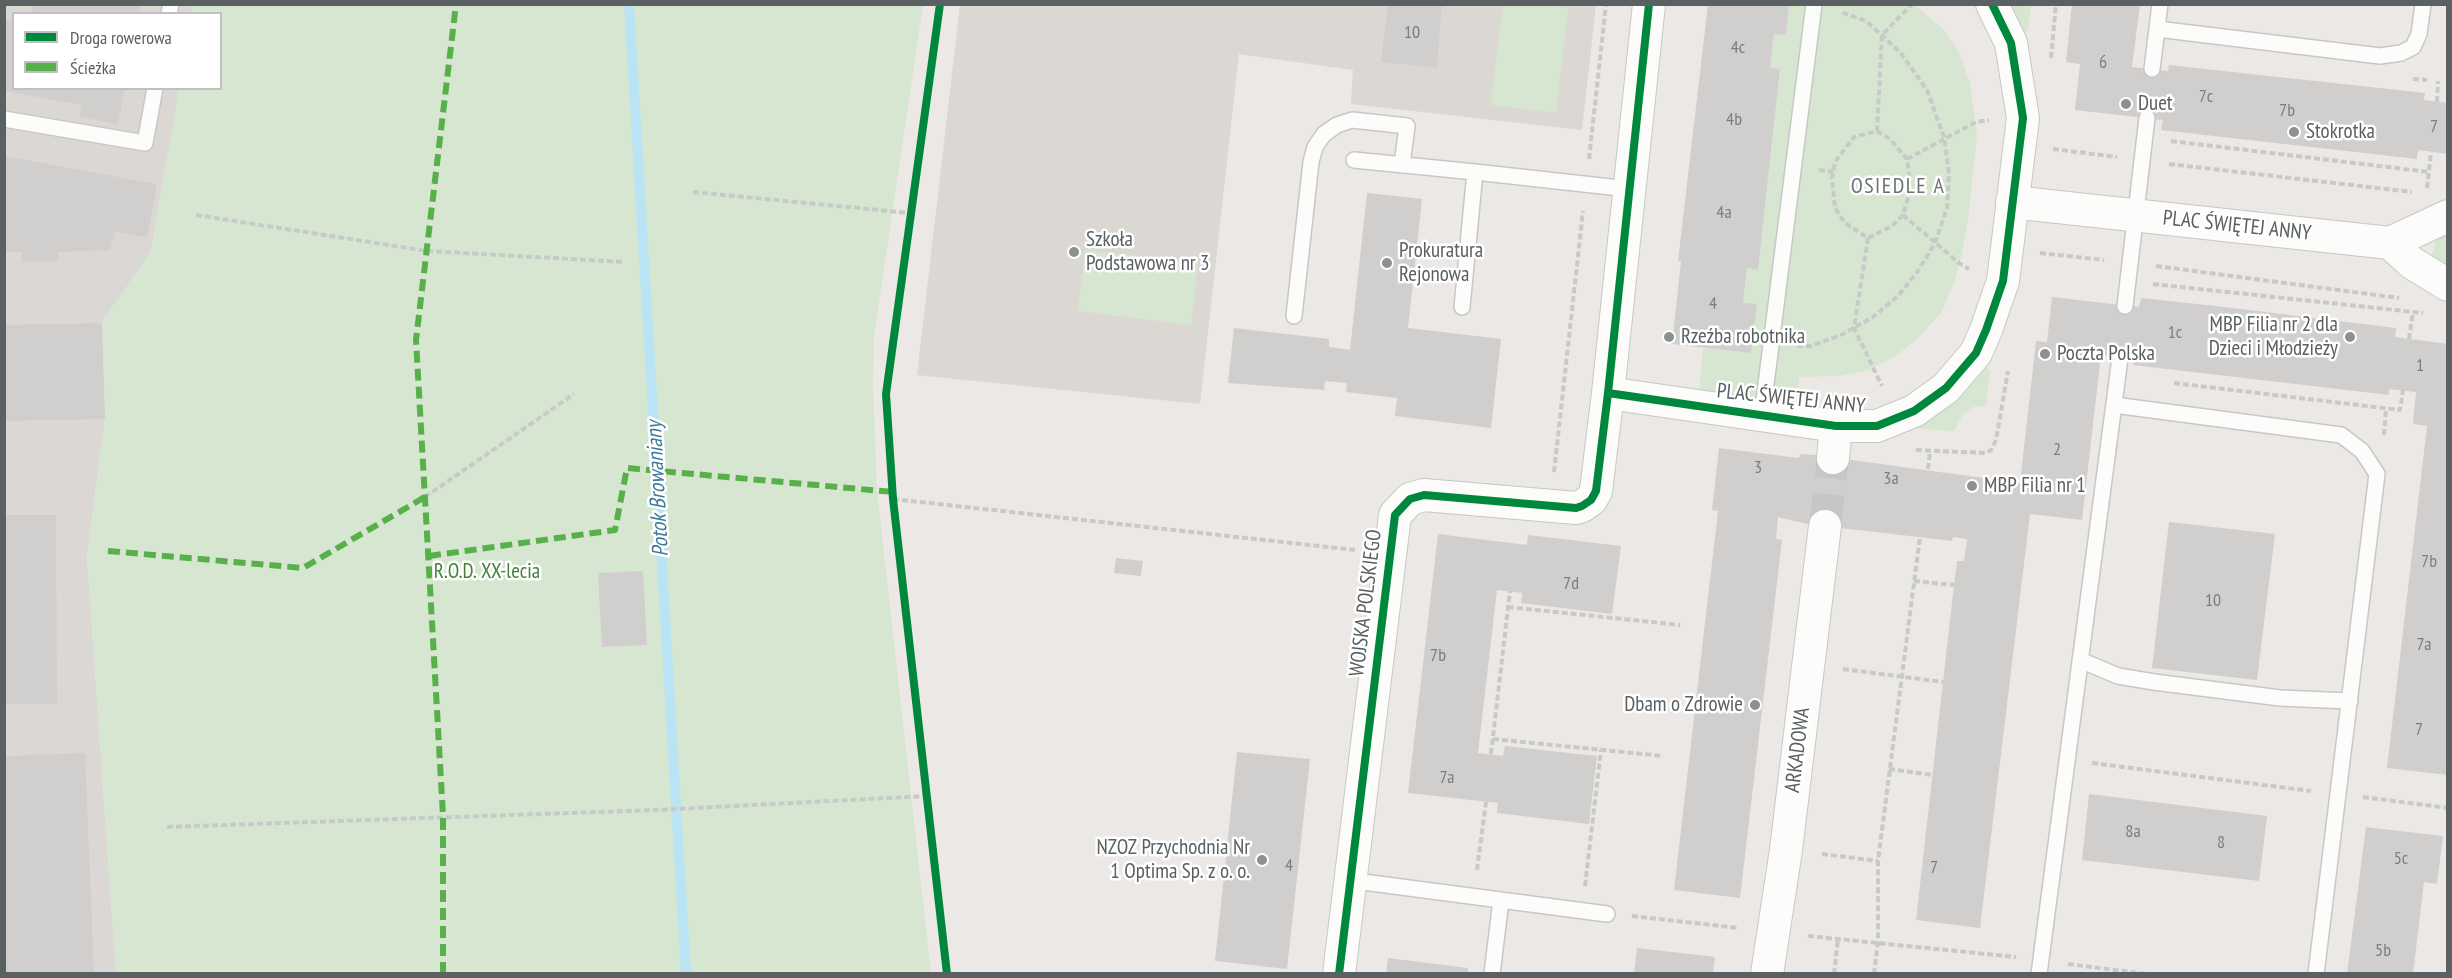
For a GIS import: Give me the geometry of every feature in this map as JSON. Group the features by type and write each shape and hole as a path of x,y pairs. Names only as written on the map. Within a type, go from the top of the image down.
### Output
{"street":[{"path":"1608,393 1649,4"},
{"name":"PLAC ŚWIĘTEJ ANNY","path":"1608,393 1836,426 1877,426 1914,411 1946,388 1976,353 2003,281 2023,118 2011,43 1992,4"},
{"name":"PLAC ŚWIĘTEJ ANNY","path":"2012,202 2390,243"},
{"path":"2442,203 2390,243 2412,262 2448,285"},
{"name":"WOJSKA POLSKIEGO","path":"1339,974 1348,880 1395,515 1410,499 1424,495 1576,508 1592,500 1596,491 1608,393"},
{"path":"1833,458 1836,426"},
{"name":"ARKADOWA","path":"1767,974 1786,850 1825,526"}],"lane":[{"path":"1762,416 1814,4"},
{"path":"2152,69 2160,4"},
{"path":"2157,29 2380,56 2401,53 2413,47 2419,34 2423,4"},
{"path":"4,119 145,143 155,90"},
{"path":"2125,306 2147,118"},
{"path":"1294,316 1311,162 1315,147 1324,134 1337,125 1352,120 1407,126 1402,165"},
{"path":"1354,160 1629,189"},
{"path":"1462,307 1475,172"},
{"path":"2039,974 2120,358"},
{"path":"2114,405 2341,435 2362,451 2377,474 2316,974"},
{"path":"2080,660 2118,676 2154,682 2280,699 2350,701"},
{"path":"1348,880 1607,914"},
{"path":"1492,974 1501,900"}],"path":[{"path":"1553,484 1606,4"},
{"path":"1877,131 1882,35 1912,4"},
{"path":"2051,60 2056,4"},
{"path":"1789,346 1811,346 1854,328 1873,317 1898,296 1918,271 1935,243 1947,208 1949,174 1944,137 1926,90 1900,52 1882,35 1866,21 1838,11"},
{"path":"2437,102 2439,81"},
{"path":"1907,159 1944,137 1976,122 2023,118"},
{"path":"1877,131 1890,138 1907,159 1911,188 1903,214 1892,226 1868,238 1850,227 1835,208 1832,178 1835,162 1843,148 1854,137 1877,131"},
{"path":"2145,138 2429,172"},
{"path":"2046,148 2406,192 2427,191 2442,203"},
{"path":"2427,191 2431,152"},
{"path":"693,192 910,213"},
{"path":"1903,214 1959,263 2003,281"},
{"path":"196,215 427,251 624,262"},
{"path":"1868,238 1854,328 1897,418"},
{"path":"2035,253 2403,298"},
{"path":"2128,281 2424,313"},
{"path":"2409,339 2414,306"},
{"path":"2118,376 2400,410 2403,390"},
{"path":"425,497 574,394"},
{"path":"2384,432 2386,409"},
{"path":"1928,469 1930,452"},
{"path":"893,499 1390,554"},
{"path":"1874,974 1878,942 1878,861 1920,537"},
{"path":"1914,581 1954,585"},
{"path":"1491,754 1510,591"},
{"path":"1508,607 1680,626"},
{"path":"1809,665 1943,682"},
{"path":"1493,739 1663,756"},
{"path":"1582,910 1601,750"},
{"path":"2067,759 2448,808"},
{"path":"1889,770 1932,775"},
{"path":"167,826 656,810 927,796"},
{"path":"1474,896 1485,802"},
{"path":"1834,974 1838,939"}],"shaded area":[{"path":"4,5 192,5 191,12 12,12 12,90 179,90 166,167 5,140"},
{"path":"5,5 192,5 191,12 12,12 12,90 179,90 151,251 102,323 105,419 87,556 116,973 5,974"},
{"name":"Szkoła Podstawowa nr 3","path":"960,5 1596,5 1582,130 1351,104 1353,70 1239,54 1200,404 917,375"}],"green space":[{"name":"R.O.D. XX-lecia","path":"192,5 923,5 874,336 873,387 877,491 931,973 116,973 87,556 105,419 102,323 151,251 179,90 222,90 222,12 191,12"},
{"path":"1503,5 1568,8 1556,113 1491,105"},
{"path":"1789,5 1915,5 1944,30 1958,50 1970,83 1977,135 1968,220 1961,257 1955,280 1941,313 1915,341 1897,355 1869,370 1839,376 1799,377 1797,403 1793,407 1699,396 1703,348 1751,353 1757,305 1743,303 1747,268 1758,269 1780,70 1770,68 1774,34 1786,35"},
{"path":"2003,5 2031,5 2028,31 2023,33"},
{"path":"2447,232 2447,271 2432,256 2436,239"},
{"path":"1085,250 1198,263 1191,325 1078,311"},
{"path":"1981,366 1987,366 1990,371 1986,406 1973,407 1962,416 1954,431 1920,429 1917,425"}],"building":[{"path":"34,4 141,4 139,12 32,12"},
{"path":"1388,4 1442,4 1437,68 1381,62"},
{"path":"1708,4 1789,4 1786,35 1774,34 1770,68 1780,69 1758,270 1747,268 1743,303 1757,304 1751,353 1672,344 1681,261 1678,261"},
{"path":"2072,4 2140,4 2132,67 2168,71 2169,65 2425,93 2424,100 2448,103 2448,154 2418,150 2417,159 2161,130 2163,120 2075,110 2080,64 2066,62"},
{"path":"4,19 12,21 12,90 125,90 118,124 79,117 82,105 4,91"},
{"path":"4,156 157,184 147,238 115,231 110,250 58,252 58,261 22,262 22,252 4,252"},
{"name":"Prokuratura Rejonowa","path":"1367,193 1422,199 1408,328 1501,339 1491,428 1395,416 1397,398 1346,392 1347,383 1325,381 1324,390 1228,383 1234,328 1329,339 1329,347 1350,350"},
{"path":"2052,297 2139,307 2141,298 2216,306 2396,328 2395,337 2448,344 2448,775 2387,768 2427,426 2413,424 2416,392 2389,389 2389,395 2133,365 2133,359 2101,355 2082,520 2030,514 1980,928 1916,920 1957,561 1964,561 1967,539 1953,537 1952,541 1807,524 1778,517 1776,539 1782,540 1740,898 1674,890 1718,511 1712,510 1719,448 1799,458 1800,454 1815,455 2020,483 2036,341 2047,342"},
{"path":"102,323 105,419 4,421 4,325"},
{"path":"4,515 56,515 57,704 4,704"},
{"path":"2169,522 2275,534 2257,680 2152,668"},
{"path":"1438,534 1527,545 1528,535 1621,546 1612,614 1521,603 1522,593 1497,590 1478,753 1503,756 1505,746 1597,756 1589,824 1497,813 1498,803 1408,793"},
{"path":"1116,558 1143,561 1141,576 1114,573"},
{"path":"643,571 647,645 602,647 598,573"},
{"name":"NZOZ Przychodnia Nr 1 Optima Sp. z o. o.","path":"1237,752 1310,759 1287,969 1215,961"},
{"path":"85,753 94,974 4,974 4,756"},
{"path":"2089,794 2267,816 2259,881 2082,860"},
{"path":"2366,827 2443,836 2437,884 2424,882 2413,974 2347,974"},
{"path":"1637,948 1715,957 1713,974 1634,974"},
{"path":"1388,958 1468,968 1468,974 1386,974"}],"waterway":[{"name":"Potok Browaniany","path":"629,4 686,974"}],"tunnel":[{"path":"1825,526 1833,458"}],"marked path":[{"path":"443,974 443,816 416,340 456,4"},
{"path":"429,556 615,530 627,468 893,492"},
{"path":"108,551 303,568 425,497"}],"cycle path":[{"path":"940,4 886,394 893,499 947,974"},
{"path":"1649,4 1608,393 1836,426 1877,426 1914,411 1946,388 1976,353 1986,330 2003,281 2023,118 2011,43 1992,4"},
{"path":"1339,974 1395,515 1410,499 1424,495 1576,508 1582,506 1591,500 1596,491 1608,393"}],"place":[{"name":"Duet","path":"2126,104"},
{"name":"Stokrotka","path":"2294,132"},
{"name":"Szkoła Podstawowa nr 3","path":"1074,252"},
{"name":"Prokuratura Rejonowa","path":"1387,263"},
{"name":"Rzeźba robotnika","path":"1669,337"},
{"name":"MBP Filia nr 2 dla Dzieci i Młodzieży","path":"2350,337"},
{"name":"Poczta Polska","path":"2045,354"},
{"name":"MBP Filia nr 1","path":"1972,486"},
{"name":"Dbam o Zdrowie","path":"1755,705"},
{"name":"NZOZ Przychodnia Nr 1 Optima Sp. z o. o.","path":"1262,860"}],"district":[{"name":"OSIEDLE A","path":"1898,187"}]}
